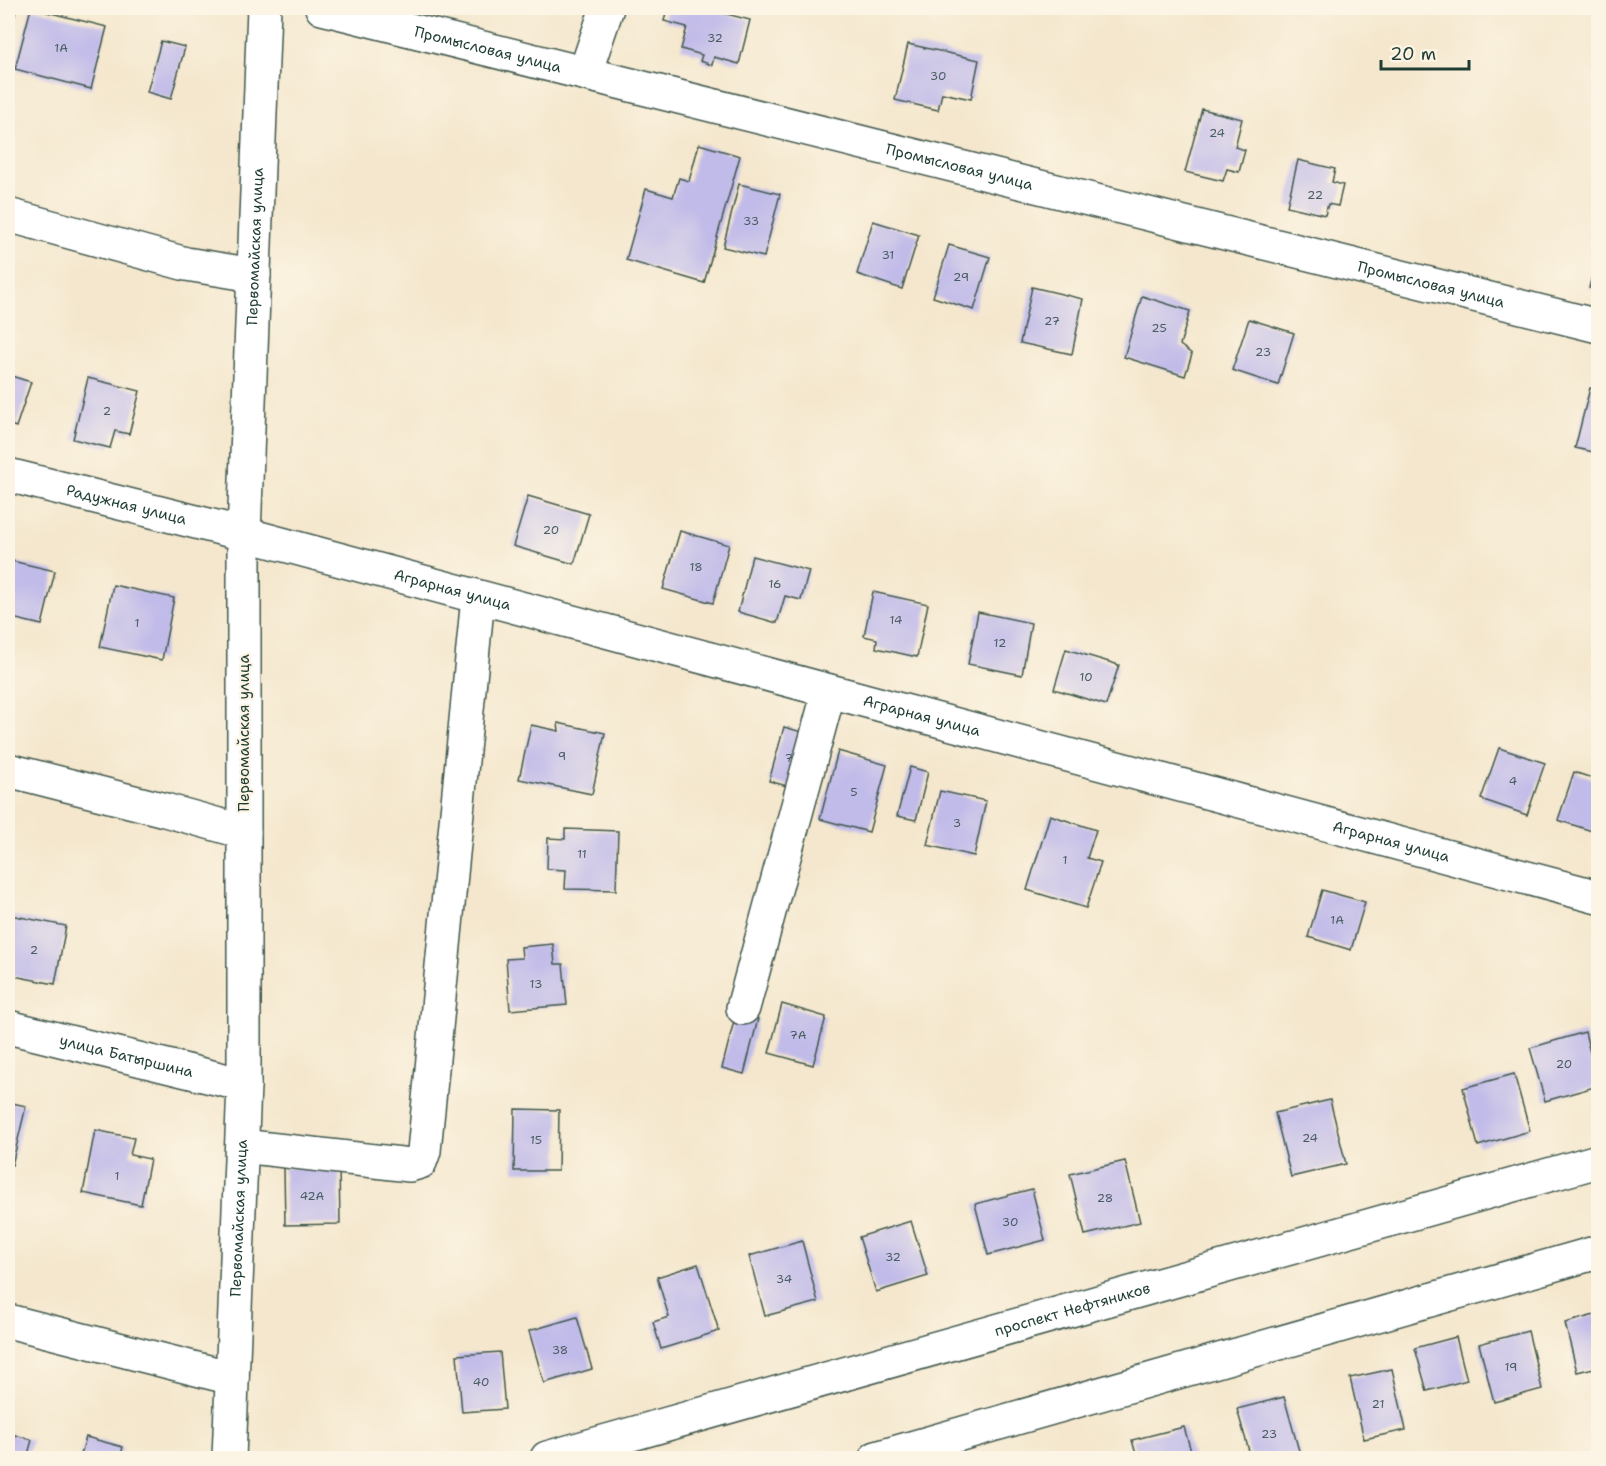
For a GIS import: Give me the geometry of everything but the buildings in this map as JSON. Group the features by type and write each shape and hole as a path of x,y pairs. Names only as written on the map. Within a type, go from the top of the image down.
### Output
{"street":[{"name":"Первомайская улица","path":"230,1458 244,1085 244,534 264,8"},
{"name":"Промысловая улица","path":"322,8 1599,326"},
{"path":"585,73 607,8"},
{"path":"8,215 186,264 254,275"},
{"name":"Радужная улица","path":"8,475 244,534"},
{"name":"Аграрная улица","path":"244,534 1599,897"},
{"path":"242,1146 411,1165 420,1162 424,1151 478,597"},
{"path":"743,1008 829,691"},
{"path":"8,770 244,832"},
{"name":"улица Батыршина","path":"8,1027 244,1085"},
{"name":"проспект Нефтяников","path":"547,1458 1599,1161"},
{"path":"876,1458 1599,1252"},
{"path":"8,1321 232,1378"}]}
